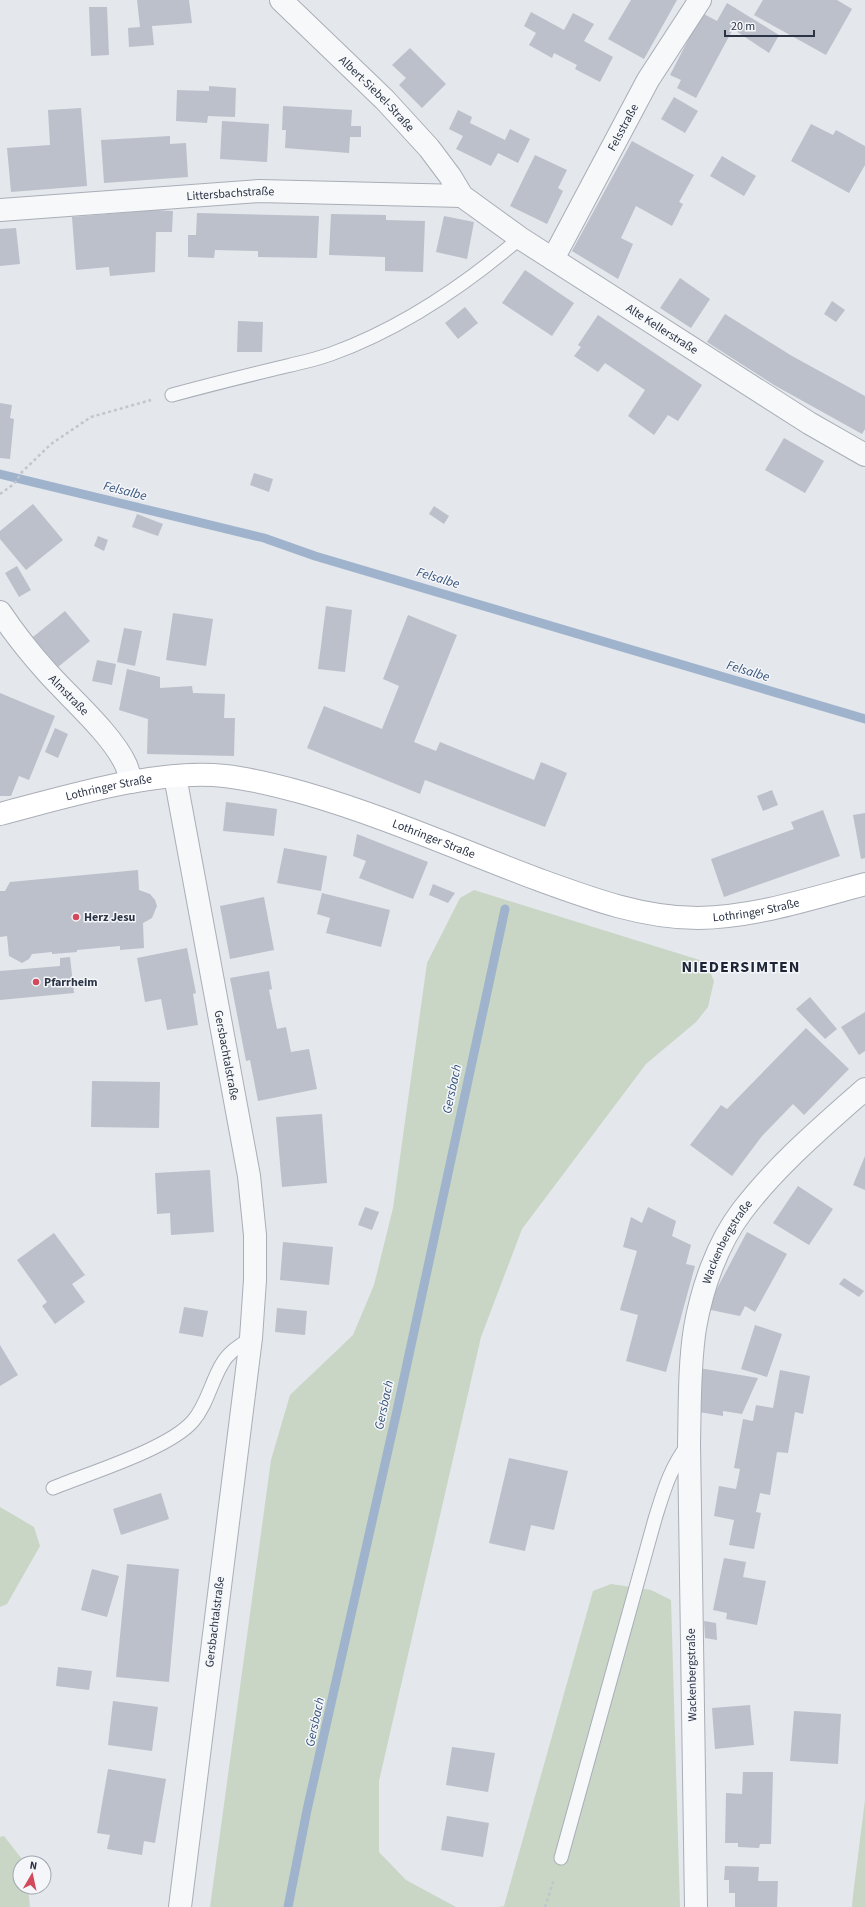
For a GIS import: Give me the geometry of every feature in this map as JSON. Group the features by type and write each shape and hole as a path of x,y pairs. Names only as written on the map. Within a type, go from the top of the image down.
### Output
{"main road":[{"name":"Lothringer Straße","path":"0,814 131,782 175,776 225,775 278,786 326,800 393,823 581,895 661,916 696,918 739,915 780,907 865,884"}],"street":[{"name":"Albert-Siebel-Straße","path":"281,0 385,100 429,148 450,176 462,196"},
{"name":"Felsstraße","path":"553,259 648,80 700,0"},
{"name":"Littersbachstraße","path":"0,210 259,191 462,196"},
{"name":"Alte Kellerstraße","path":"462,196 520,238 809,423 865,455"},
{"name":"Almstraße","path":"0,612 46,672 98,726 116,749 126,764 131,782"},
{"name":"Gersbachtalstraße","path":"175,776 249,1176 255,1235 255,1280 252,1338 180,1907"},
{"name":"Wackenbergstraße","path":"696,1907 688,1443 695,1330 709,1275 721,1246 741,1211 773,1174 817,1131 865,1090"}],"lane":[{"path":"172,394 300,363 331,354 365,340 398,324 476,274 520,238"},
{"path":"53,1488 147,1451 180,1433 193,1421 204,1405 222,1363 230,1353 252,1338"},
{"path":"560,1858 667,1480 676,1461 688,1443"}],"path":[{"path":"0,494 14,484 22,472 51,444 91,417 172,394"},
{"path":"545,1907 560,1858"}],"green space":[{"path":"474,890 706,962 714,981 708,1007 696,1022 646,1064 522,1229 481,1337 379,1781 379,1852 406,1880 456,1907 210,1907 271,1460 290,1395 353,1335 374,1285 393,1208 427,963 460,898"},
{"path":"0,1507 34,1527 40,1546 7,1604 0,1607"},
{"path":"611,1584 651,1590 671,1600 680,1907 499,1907 504,1906 593,1591"},
{"path":"865,1800 865,1907 852,1907 853,1895"},
{"path":"4,1836 19,1855 12,1855 12,1895 29,1895 30,1907 0,1907 0,1837"}],"building":[{"path":"137,0 189,0 192,23 152,26 154,45 129,47 128,28 140,27"},
{"path":"631,0 677,0 644,59 608,39"},
{"path":"763,0 837,0 852,9 826,55 754,15"},
{"path":"727,3 779,35 769,53 733,29 696,98 677,88 681,80 670,75 702,13 717,21"},
{"path":"89,7 107,7 109,55 91,56"},
{"path":"531,12 564,30 573,13 594,24 584,41 613,57 600,82 575,69 577,65 554,53 552,58 529,45 536,33 524,26"},
{"path":"410,48 446,84 422,108 399,85 406,78 392,65"},
{"path":"209,86 236,88 235,117 208,116 207,123 176,121 177,90 209,91"},
{"path":"674,97 698,111 685,133 661,119"},
{"path":"283,106 352,110 351,126 361,126 361,137 350,137 349,153 285,148 286,130 282,130"},
{"path":"81,108 87,186 11,192 7,148 50,145 48,110"},
{"path":"458,110 472,117 470,123 505,140 510,129 530,139 518,163 498,153 491,166 456,149 463,136 449,129"},
{"path":"222,121 269,124 267,162 220,159"},
{"path":"811,124 833,135 836,130 865,146 865,165 849,193 791,161"},
{"path":"170,136 170,144 186,143 188,177 104,183 101,140"},
{"path":"632,141 694,175 679,202 683,204 672,226 636,206 621,238 633,244 618,279 572,251"},
{"path":"535,155 567,170 558,188 563,191 547,224 510,206"},
{"path":"722,156 756,176 744,196 710,176"},
{"path":"156,210 173,211 172,232 156,232 155,272 110,276 109,267 76,270 72,217"},
{"path":"197,213 319,216 317,258 258,257 258,251 215,250 214,258 188,257 188,235 196,235"},
{"path":"331,214 386,215 386,220 425,221 423,272 385,271 385,257 329,255"},
{"path":"444,216 474,222 467,259 436,252"},
{"path":"16,228 20,264 0,266 0,229"},
{"path":"525,270 574,303 552,336 502,303"},
{"path":"680,278 710,299 691,328 660,308"},
{"path":"832,301 845,310 836,322 824,314"},
{"path":"465,307 478,323 458,339 445,323"},
{"path":"725,314 792,356 865,396 865,429 862,434 774,385 707,342"},
{"path":"598,315 702,385 678,421 668,415 654,435 628,416 645,390 605,363 598,372 574,356 581,347 578,345"},
{"path":"238,321 263,322 262,352 237,352"},
{"path":"0,403 12,405 10,418 14,419 10,459 0,458"},
{"path":"784,438 824,461 805,493 765,470"},
{"path":"254,473 273,479 269,492 250,485"},
{"path":"33,504 63,540 26,570 0,539 0,531"},
{"path":"434,506 449,516 444,524 429,514"},
{"path":"137,514 163,524 158,536 132,527"},
{"path":"98,536 108,540 104,551 94,546"},
{"path":"17,566 31,590 19,597 5,573"},
{"path":"326,606 352,610 345,672 318,669"},
{"path":"65,611 90,641 58,667 33,637"},
{"path":"173,613 213,619 206,666 166,660"},
{"path":"408,615 457,635 414,742 436,751 440,742 534,780 541,762 567,773 545,827 425,780 420,794 307,748 324,706 382,729 399,686 383,679"},
{"path":"124,628 142,631 135,666 117,662"},
{"path":"97,660 116,664 112,685 92,681"},
{"path":"127,669 160,677 160,688 192,686 193,693 225,694 224,718 235,718 234,756 147,754 148,719 119,710"},
{"path":"0,693 55,716 29,780 19,776 11,796 0,796"},
{"path":"55,728 68,734 58,758 45,752"},
{"path":"772,790 778,805 763,811 757,796"},
{"path":"226,802 277,809 274,836 223,831"},
{"path":"823,810 840,856 724,897 711,859 794,829 791,822"},
{"path":"865,813 865,858 861,859 853,815"},
{"path":"357,834 428,862 413,899 359,878 366,861 353,856"},
{"path":"284,848 327,856 321,891 277,883"},
{"name":"Herz Jesu","path":"138,870 139,890 150,894 155,900 157,906 152,918 143,923 144,948 120,950 120,946 77,950 77,952 32,954 29,959 22,963 9,956 7,936 0,937 0,891 5,891 10,882"},
{"path":"433,884 455,893 448,903 429,895"},
{"path":"322,893 390,910 381,947 326,933 330,918 317,914"},
{"path":"264,897 274,950 230,959 220,906"},
{"path":"187,948 196,993 193,994 198,1025 167,1030 161,999 145,1002 137,958"},
{"name":"Pfarrheim","path":"70,957 74,993 0,1000 0,971 60,966 60,958"},
{"path":"269,971 272,989 269,990 277,1029 286,1027 291,1052 309,1049 317,1089 258,1101 250,1060 246,1061 230,978"},
{"path":"810,997 837,1029 825,1039 796,1009"},
{"path":"865,1012 865,1051 859,1055 841,1027"},
{"path":"806,1028 849,1069 804,1115 793,1104 762,1136 732,1176 690,1145 721,1105 727,1109"},
{"path":"92,1081 160,1082 159,1128 91,1127"},
{"path":"322,1114 327,1183 282,1187 276,1117"},
{"path":"865,1156 865,1190 853,1185"},
{"path":"210,1170 214,1232 171,1235 170,1213 157,1214 155,1173"},
{"path":"798,1186 833,1209 809,1245 773,1223"},
{"path":"365,1207 379,1212 372,1230 358,1225"},
{"path":"648,1207 676,1221 672,1236 691,1245 686,1264 695,1266 666,1372 626,1361 638,1315 620,1310 637,1251 623,1247 631,1217 642,1223"},
{"path":"747,1232 787,1254 755,1312 745,1306 740,1316 706,1309"},
{"path":"54,1233 85,1275 72,1284 85,1302 55,1324 42,1306 47,1302 17,1260"},
{"path":"283,1242 333,1247 329,1285 280,1280"},
{"path":"844,1278 864,1291 859,1297 839,1284"},
{"path":"184,1307 208,1311 203,1337 179,1333"},
{"path":"277,1308 307,1311 305,1335 275,1332"},
{"path":"755,1325 782,1334 767,1377 741,1369"},
{"path":"0,1345 18,1375 0,1386"},
{"path":"699,1368 758,1378 742,1414 723,1411 723,1416 699,1412"},
{"path":"780,1370 810,1376 803,1414 795,1412 788,1453 777,1452 770,1495 760,1493 756,1512 761,1513 754,1549 729,1545 734,1520 714,1516 719,1486 736,1489 740,1469 734,1468 743,1419 753,1421 756,1405 773,1408"},
{"path":"509,1458 568,1471 554,1530 531,1525 525,1551 489,1543"},
{"path":"161,1493 169,1519 121,1535 113,1509"},
{"path":"724,1558 746,1562 743,1577 766,1581 757,1625 726,1619 727,1613 713,1610"},
{"path":"127,1564 179,1569 169,1682 116,1677"},
{"path":"92,1569 119,1576 107,1617 81,1610"},
{"path":"704,1621 716,1623 717,1640 705,1638"},
{"path":"58,1667 92,1671 89,1690 56,1686"},
{"path":"113,1701 158,1707 152,1751 108,1745"},
{"path":"750,1705 754,1745 715,1749 712,1708"},
{"path":"794,1711 841,1714 838,1764 790,1761"},
{"path":"452,1747 495,1753 488,1792 446,1785"},
{"path":"108,1769 166,1779 155,1843 144,1841 142,1855 107,1849 110,1835 97,1833"},
{"path":"743,1772 773,1772 771,1844 760,1844 759,1848 738,1847 738,1843 725,1843 726,1793 742,1794"},
{"path":"447,1816 489,1823 483,1857 441,1850"},
{"path":"725,1866 759,1867 758,1881 778,1881 777,1907 735,1907 735,1893 729,1893 729,1880 724,1880"}],"waterway":[{"name":"Felsalbe","path":"0,474 264,538 315,556 865,719"},
{"name":"Gersbach","path":"288,1907 307,1810 396,1415 505,909"}],"place":[{"name":"Herz Jesu","path":"76,917"},
{"name":"Pfarrheim","path":"36,982"}],"district":[{"name":"NIEDERSIMTEN","path":"741,967"}]}
